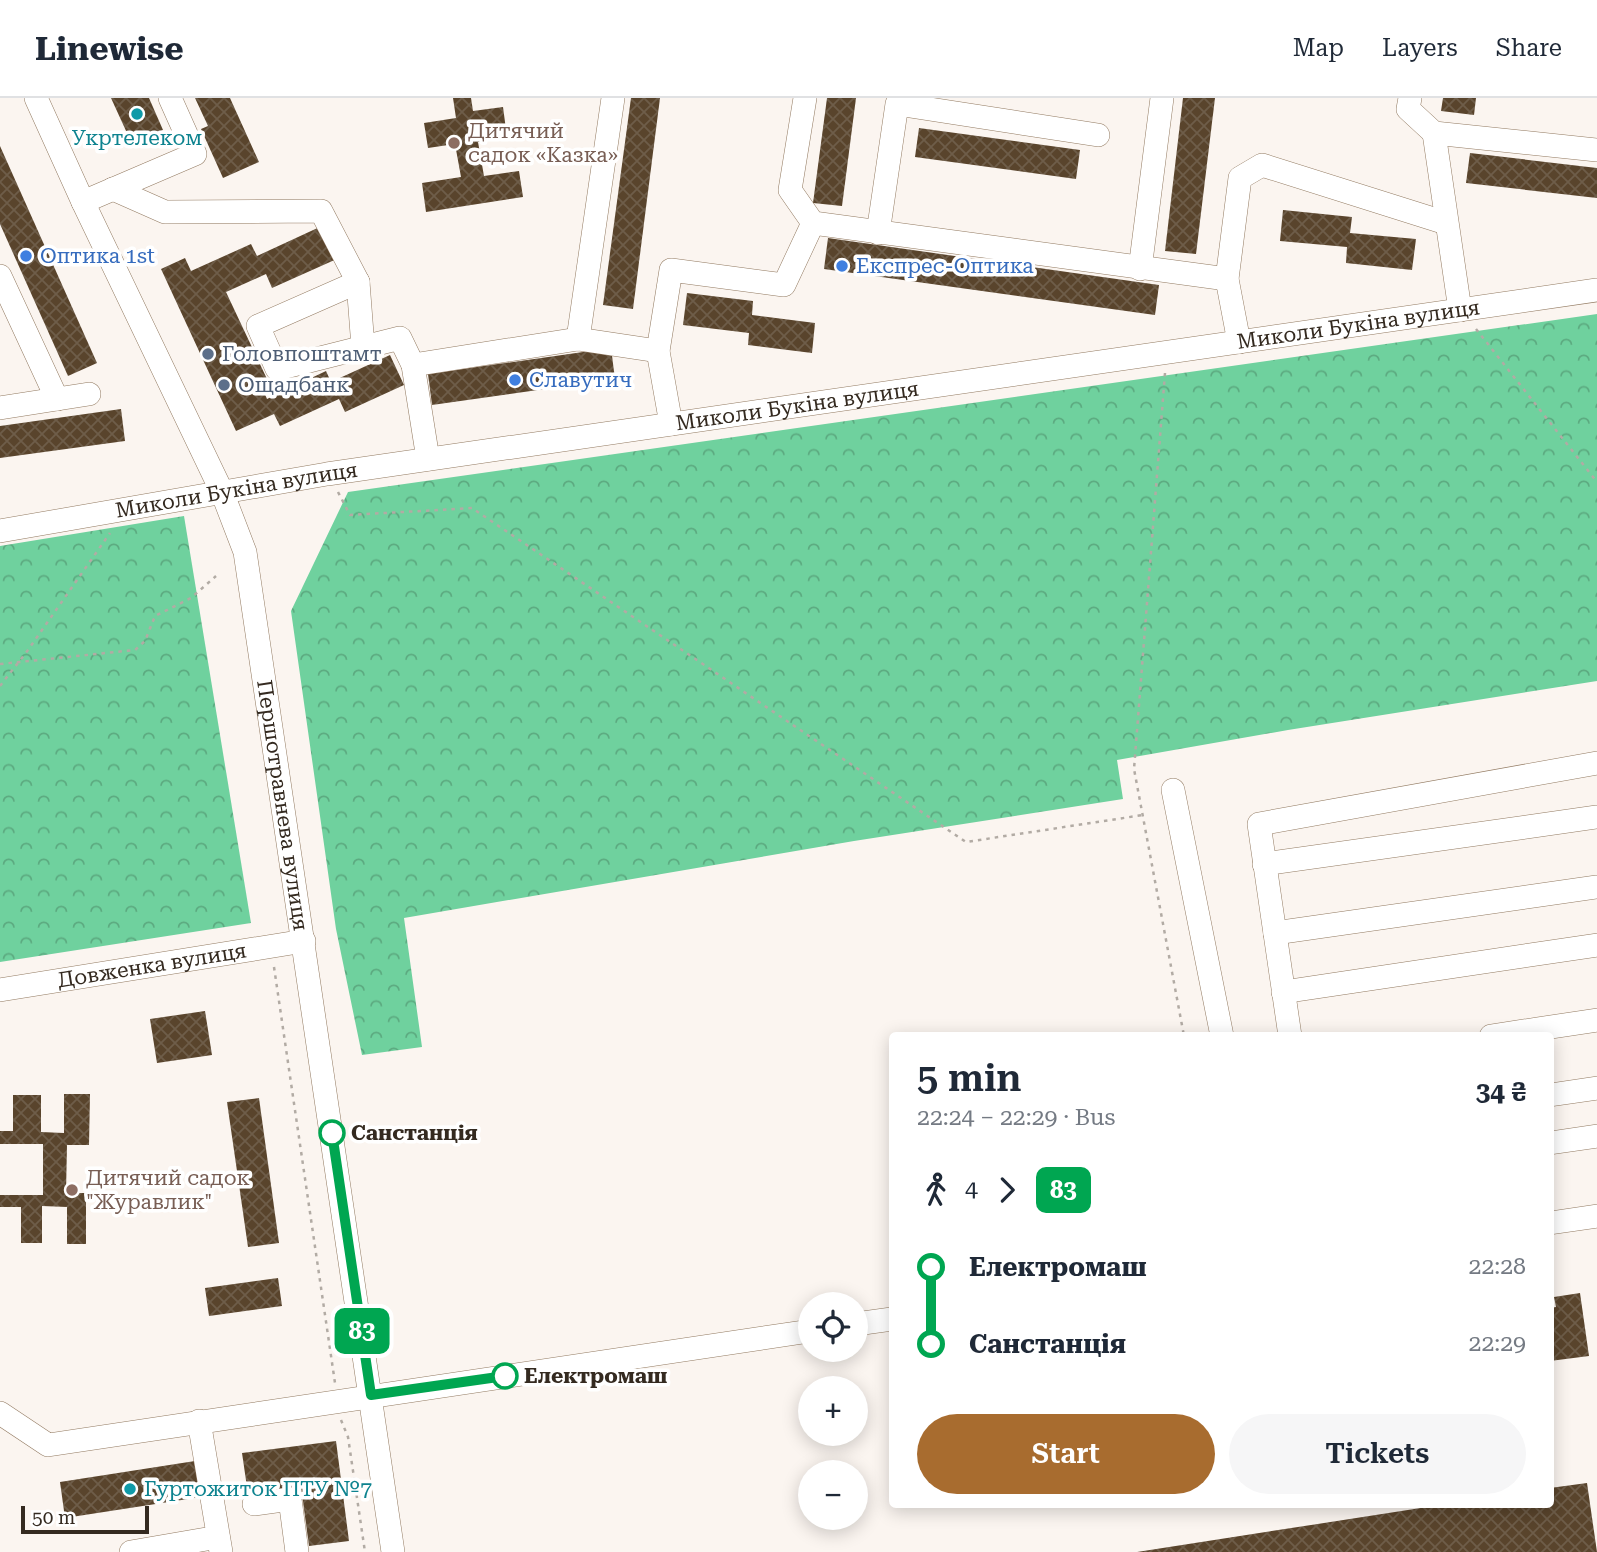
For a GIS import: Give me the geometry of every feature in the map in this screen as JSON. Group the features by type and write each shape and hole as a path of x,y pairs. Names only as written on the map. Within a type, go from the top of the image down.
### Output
{"street":[{"name":"Першотравнева вулиця","path":"36,98 222,492 244,552 393,1552"},
{"path":"83,202 195,154 170,98"},
{"path":"578,339 613,98"},
{"path":"805,98 790,190 813,223 1227,279"},
{"path":"1140,269 1162,98"},
{"path":"1410,98 1408,109 1434,133 1597,150"},
{"path":"878,233 897,104 1098,135"},
{"path":"1434,133 1461,310"},
{"path":"1239,342 1227,279 1240,178 1262,165 1446,223"},
{"path":"113,189 165,212 320,211 358,282 363,347"},
{"path":"671,424 659,351 671,270 783,285 813,223"},
{"path":"0,276 57,399"},
{"path":"358,282 258,326 277,369 400,338 413,365 428,459"},
{"name":"Миколи Букіна вулиця","path":"0,530 327,474 1597,290"},
{"path":"413,365 578,339 659,351"},
{"path":"0,408 89,394"},
{"path":"1289,1032 1259,824 1597,764"},
{"path":"1173,790 1221,1032"},
{"path":"1265,864 1597,817"},
{"path":"1275,933 1597,887"},
{"name":"Довженка вулиця","path":"0,990 304,941"},
{"path":"1283,992 1597,945"},
{"path":"1518,1032 1597,1020"},
{"path":"1554,1094 1597,1088"},
{"path":"1554,1142 1597,1136"},
{"path":"1554,1222 1597,1216"},
{"path":"868,1322 889,1319"},
{"path":"0,1413 48,1445 798,1333"},
{"path":"131,1552 220,1545 199,1421"},
{"path":"254,1504 290,1499 297,1552"}],"path":[{"path":"1461,310 1597,482"},
{"path":"1166,353 1134,769 1183,1032"},
{"path":"327,474 350,514 472,508 966,842 1143,815"},
{"path":"0,686 112,530"},
{"path":"0,664 135,650 145,641 155,616 191,598 216,576"},
{"path":"274,963 336,1390"},
{"path":"340,1417 348,1437 365,1552"}],"green space":[{"path":"1597,314 1597,681 1117,760 1123,799 854,841 404,918 422,1047 362,1055 336,929 291,611 348,492"},
{"path":"184,516 251,923 0,962 0,546"}],"building":[{"name":"Укртелеком","path":"111,98 149,98 163,130 132,144"},
{"path":"195,98 230,98 259,162 223,178 201,129 208,126"},
{"path":"453,98 471,98 473,111 503,107 507,137 478,142 484,176 519,171 523,197 426,212 422,183 461,177 455,144 428,148 424,123 456,118"},
{"path":"631,98 660,98 633,309 603,305"},
{"path":"827,98 856,98 842,206 813,203"},
{"path":"1183,98 1215,98 1196,254 1165,251"},
{"path":"1443,98 1476,98 1474,115 1441,111"},
{"path":"919,128 1080,150 1076,179 915,157"},
{"path":"0,146 97,363 68,376 0,224"},
{"path":"1470,153 1597,168 1597,198 1466,183"},
{"path":"1283,210 1352,217 1350,233 1416,239 1412,270 1346,263 1347,247 1280,241"},
{"path":"324,225 339,258 272,288 266,274 226,292 267,379 260,383 267,399 326,371 331,382 390,355 404,385 345,412 339,399 280,426 274,414 236,431 161,269 185,258 191,271 251,244 257,256"},
{"path":"828,238 1159,285 1155,315 824,269"},
{"path":"687,293 753,301 752,315 815,323 812,353 748,345 749,333 683,325"},
{"path":"611,348 615,379 432,405 428,374"},
{"path":"121,409 125,441 0,458 0,426"},
{"path":"205,1011 212,1055 157,1063 150,1019"},
{"path":"64,1094 90,1094 89,1145 67,1145 66,1193 86,1193 86,1244 67,1244 67,1207 42,1206 42,1243 21,1243 21,1207 0,1207 0,1195 43,1195 43,1144 0,1144 0,1131 13,1131 13,1095 41,1095 41,1132 64,1133"},
{"path":"259,1098 279,1243 248,1247 227,1102"},
{"path":"278,1278 282,1306 209,1316 205,1288"},
{"path":"1580,1293 1589,1356 1554,1360 1554,1297"},
{"path":"336,1441 349,1541 309,1546 301,1487 248,1494 242,1453"},
{"name":"Гуртожиток ПТУ №7","path":"195,1461 201,1497 65,1518 60,1482"},
{"path":"1587,1483 1597,1552 1137,1552 1421,1508 1554,1508 1554,1487"}],"bus line":[{"name":"83","path":"332,1133 371,1395 505,1376"}],"place":[{"name":"Укртелеком","path":"137,114"},
{"name":"Дитячий садок «Казка»","path":"454,143"},
{"name":"Оптика 1st","path":"26,256"},
{"name":"Експрес-Оптика","path":"842,266"},
{"name":"Головпоштамт","path":"208,354"},
{"name":"Славутич","path":"515,380"},
{"name":"Ощадбанк","path":"224,385"},
{"name":"Санстанція","path":"332,1133"},
{"name":"Дитячий садок \"Журавлик\"","path":"72,1190"},
{"name":"Електромаш","path":"505,1376"},
{"name":"Гуртожиток ПТУ №7","path":"130,1489"}]}
